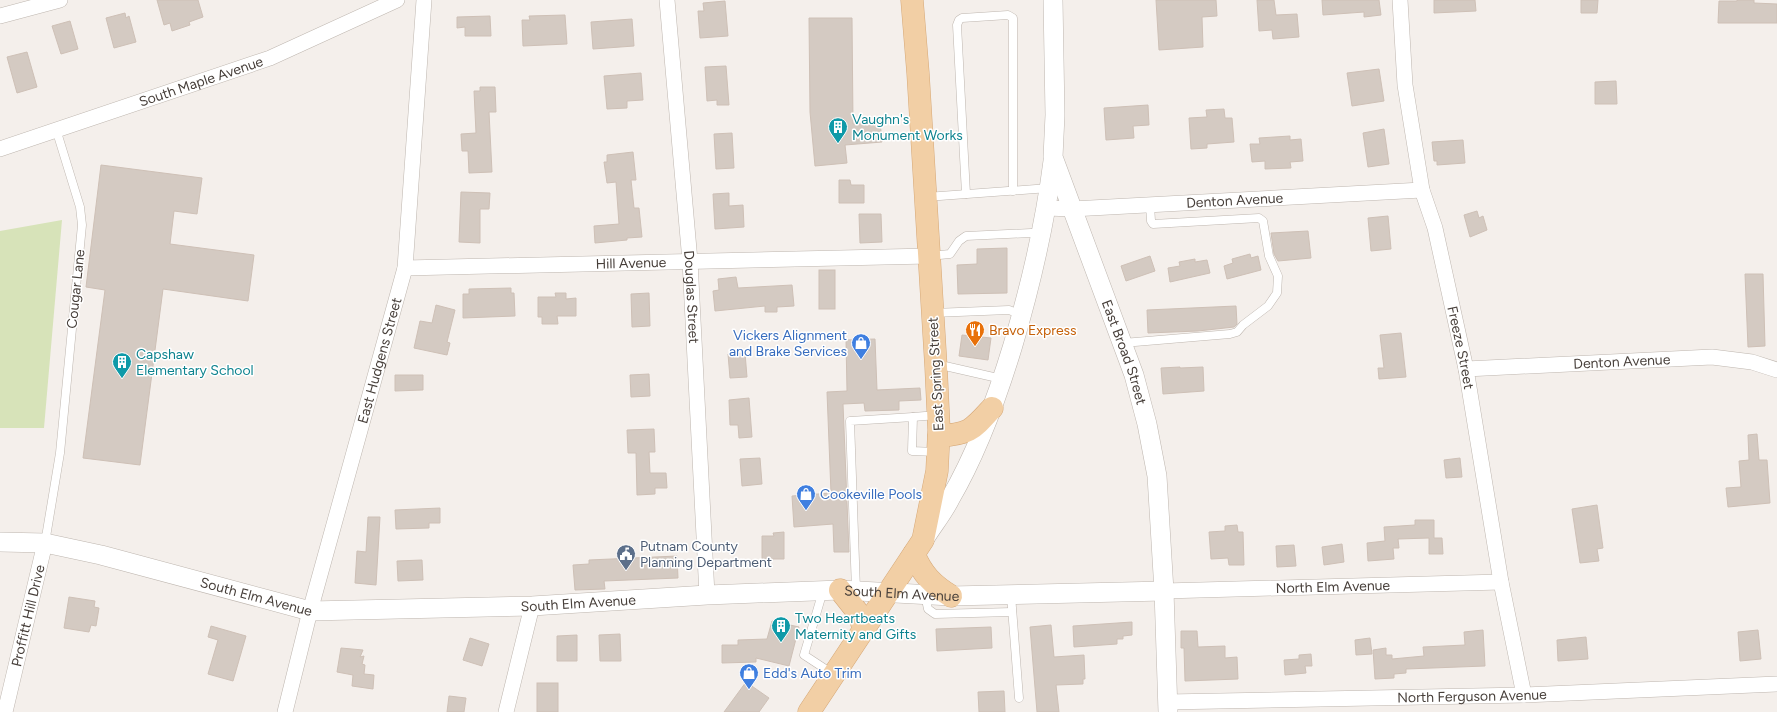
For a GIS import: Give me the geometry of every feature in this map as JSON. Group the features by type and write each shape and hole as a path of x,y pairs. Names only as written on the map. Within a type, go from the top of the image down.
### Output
{"main road":[{"name":"East Spring Street","path":"809,712 919,547 937,471 938,434 936,367 912,0"},
{"path":"938,434 967,432 977,425 992,408"},
{"path":"919,547 925,576 937,588 951,596"},
{"path":"839,591 859,614 864,630"}],"street":[{"path":"0,16 60,0"},
{"name":"South Maple Avenue","path":"0,149 270,58 397,0"},
{"name":"East Hudgens Street","path":"285,712 310,611 405,268 424,0"},
{"name":"Douglas Street","path":"667,0 690,261 707,595"},
{"name":"East Broad Street","path":"1053,0 1055,107 1053,157 1134,376 1147,424 1157,476 1164,591 1167,707"},
{"name":"Freeze Street","path":"1400,0 1405,85 1422,190 1435,228 1466,368 1501,582 1524,695"},
{"path":"919,547 950,500 974,452 1002,379 1022,315 1047,208 1053,157"},
{"name":"Denton Avenue","path":"1047,208 1072,209 1422,190"},
{"name":"Hill Avenue","path":"405,268 929,256"},
{"name":"Denton Avenue","path":"1466,368 1712,357 1752,362 1777,370"},
{"name":"South Elm Avenue","path":"0,542 45,542 101,555 310,611 532,606 707,595 839,591 951,596 1011,603 1164,591"},
{"name":"Proffitt Hill Drive","path":"5,712 45,542"},
{"name":"North Elm Avenue","path":"1164,591 1501,582"},
{"path":"506,712 532,606"},
{"name":"North Ferguson Avenue","path":"1167,707 1524,695 1777,684"}],"lane":[{"path":"966,194 957,25 959,20 962,18 1008,16 1013,18 1013,191"},
{"name":"Cougar Lane","path":"45,542 60,453 82,225 80,207 56,129"},
{"path":"926,197 1049,188"},
{"path":"1122,343 1230,334 1237,332 1243,324 1268,306 1277,293 1278,276 1269,256 1263,221 1259,218 1153,224 1151,222 1150,205"},
{"path":"929,256 950,254 959,241 966,236 1031,233 1041,234"},
{"path":"932,313 1009,310 1022,315"},
{"path":"936,367 946,366 1002,379"},
{"path":"834,675 804,655 839,591 850,421 914,417 938,434 912,451 914,417"},
{"path":"925,595 928,609 935,614 1011,603 1019,698"}],"green space":[{"path":"62,220 44,428 0,428 0,231"}],"building":[{"path":"157,0 198,0 203,17 189,22 190,25 172,31 170,23 164,25"},
{"path":"1156,0 1216,0 1217,16 1202,17 1203,47 1159,50"},
{"path":"1257,0 1274,0 1276,15 1297,14 1299,37 1273,39 1272,30 1259,31"},
{"path":"1322,0 1379,0 1381,15 1364,17 1364,12 1323,15"},
{"path":"1434,0 1475,0 1476,11 1434,13"},
{"path":"1581,0 1598,0 1597,13 1581,13"},
{"path":"1754,0 1754,3 1777,4 1777,23 1718,23 1719,1"},
{"path":"725,1 728,36 700,38 698,11 704,11 703,3"},
{"path":"125,13 126,18 129,16 136,42 114,48 106,18"},
{"path":"565,15 567,44 523,46 522,20 530,20 529,16"},
{"path":"490,16 491,36 465,36 465,27 457,28 457,17"},
{"path":"809,18 852,18 853,124 880,121 882,142 845,145 847,163 815,166 810,112"},
{"path":"632,19 634,46 593,49 591,22"},
{"path":"70,21 78,49 61,54 52,26"},
{"path":"27,52 37,87 17,93 7,57"},
{"path":"726,66 729,105 717,105 717,100 707,101 705,67"},
{"path":"1379,69 1384,101 1352,106 1347,73"},
{"path":"641,73 643,100 627,101 627,108 607,109 604,76"},
{"path":"1616,81 1617,104 1595,104 1595,82"},
{"path":"480,87 495,87 496,112 489,112 492,172 469,173 468,151 462,151 461,134 476,133 474,91 480,91"},
{"path":"1148,105 1149,125 1133,126 1134,138 1106,140 1104,108"},
{"path":"1224,109 1225,118 1232,118 1234,142 1207,144 1207,148 1191,149 1189,118 1207,117 1206,110"},
{"path":"1384,129 1389,164 1368,167 1363,133"},
{"path":"732,133 734,168 716,169 714,134"},
{"path":"1290,136 1290,140 1301,139 1303,161 1290,162 1291,168 1265,169 1265,161 1252,162 1250,144 1260,144 1259,138"},
{"path":"1463,140 1465,163 1437,165 1437,161 1434,161 1432,142"},
{"path":"633,152 636,180 631,180 634,208 639,208 642,237 595,243 594,226 619,224 616,182 607,183 604,162 607,162 607,155"},
{"name":"Capshaw Elementary School","path":"101,165 202,178 197,214 174,211 170,244 254,255 248,301 163,289 140,465 83,458 105,290 86,287"},
{"path":"839,180 850,180 851,185 864,185 864,203 839,203"},
{"path":"461,192 490,193 489,209 480,209 480,243 459,242"},
{"path":"729,193 729,206 743,205 744,227 715,229 713,194"},
{"path":"1477,211 1479,218 1483,216 1487,230 1470,237 1464,215"},
{"path":"859,214 881,214 882,242 860,243"},
{"path":"1388,216 1391,249 1371,251 1368,218"},
{"path":"1308,231 1311,258 1278,261 1274,254 1271,233"},
{"path":"1007,248 1007,293 958,294 957,265 977,264 977,249"},
{"path":"1250,254 1251,258 1258,256 1261,270 1227,279 1224,266 1233,263 1232,259"},
{"path":"1150,256 1155,271 1126,281 1121,266"},
{"path":"1195,259 1195,262 1207,260 1210,273 1170,282 1168,268 1180,266 1179,262"},
{"path":"819,270 835,270 835,309 819,309"},
{"path":"1745,274 1763,274 1765,346 1748,347"},
{"path":"736,277 738,288 792,285 794,306 777,307 777,312 765,312 765,306 715,311 713,291 719,290 718,279"},
{"path":"511,288 511,293 514,293 515,316 463,318 463,294 469,294 469,289"},
{"path":"555,293 566,293 566,299 576,298 576,316 557,316 558,324 542,324 542,317 538,317 538,297 556,297"},
{"path":"649,293 650,326 632,327 631,294"},
{"path":"436,305 455,310 447,342 450,343 447,355 414,348 420,321 432,323"},
{"path":"1236,306 1237,324 1234,327 1198,331 1148,333 1147,310"},
{"path":"1401,333 1406,377 1379,379 1378,368 1384,368 1380,335"},
{"name":"Bravo Express","path":"962,335 991,338 988,360 959,356"},
{"path":"875,339 877,390 920,388 921,400 899,401 899,410 865,411 864,403 843,404 849,552 834,552 833,524 794,527 792,496 831,493 827,392 847,391 846,340"},
{"path":"745,353 747,377 730,378 728,354"},
{"path":"1203,367 1204,391 1163,394 1161,368"},
{"path":"649,374 650,396 631,397 630,375"},
{"path":"395,375 423,375 423,390 395,391"},
{"path":"749,398 752,437 739,438 738,425 730,425 729,400"},
{"path":"654,429 655,452 649,452 650,473 666,473 667,488 655,488 655,494 637,495 636,453 628,453 627,430"},
{"path":"1757,434 1759,460 1767,460 1770,503 1728,507 1726,488 1741,487 1739,461 1749,460 1748,435"},
{"path":"760,458 762,484 742,486 740,459"},
{"path":"1460,458 1462,477 1446,478 1444,460"},
{"path":"1597,505 1603,548 1597,549 1599,561 1580,563 1572,509"},
{"path":"440,508 440,523 429,523 429,528 396,529 395,510"},
{"path":"368,517 380,517 376,585 355,583 357,551 366,552"},
{"path":"1415,520 1434,520 1434,538 1442,538 1443,554 1429,554 1429,538 1398,539 1399,548 1393,548 1394,559 1368,561 1367,543 1385,541 1384,527 1415,525"},
{"path":"1237,525 1238,532 1243,532 1244,565 1229,565 1228,558 1211,559 1209,532 1225,531 1225,526"},
{"path":"784,532 784,559 762,559 762,536 774,536 773,533"},
{"path":"1342,544 1344,562 1324,565 1322,547"},
{"path":"1294,545 1296,566 1277,567 1276,546"},
{"name":"Putnam County Planning Department","path":"677,556 678,578 604,581 605,589 575,590 573,565 589,564 589,560"},
{"path":"422,560 423,580 398,581 397,561"},
{"path":"69,597 95,601 94,607 99,608 96,626 91,625 89,632 64,628"},
{"path":"772,621 799,627 789,666 756,658 756,662 722,663 722,645 738,645 738,640 767,639"},
{"path":"1132,622 1132,635 1123,636 1123,639 1117,639 1117,644 1074,647 1073,626"},
{"path":"1051,625 1054,657 1084,655 1085,679 1083,679 1083,684 1056,685 1059,712 1037,712 1030,627"},
{"path":"211,626 246,636 233,681 208,674 218,640 208,637"},
{"path":"991,627 992,648 937,651 936,629"},
{"path":"1483,630 1485,666 1406,669 1406,673 1394,674 1394,678 1375,679 1373,650 1386,648 1386,655 1392,655 1392,659 1424,656 1423,647 1465,645 1464,632"},
{"path":"1758,630 1761,659 1740,661 1738,632"},
{"path":"1181,631 1197,631 1198,647 1225,646 1225,658 1237,657 1238,679 1185,681 1184,648 1181,648"},
{"path":"620,634 621,661 600,661 599,635"},
{"path":"577,635 577,661 557,661 557,636"},
{"path":"1586,637 1588,659 1558,661 1557,640"},
{"path":"470,638 489,644 482,666 463,660"},
{"path":"1370,638 1372,654 1356,655 1355,640"},
{"path":"341,648 363,650 360,657 364,656 362,664 365,665 364,674 374,675 373,689 352,686 353,675 337,672"},
{"path":"1311,654 1312,666 1305,666 1306,673 1285,675 1284,660 1299,659 1299,655"},
{"name":"Edd's Auto Trim","path":"746,682 769,698 759,712 724,712"},
{"path":"537,683 558,683 558,712 537,712"},
{"path":"1004,691 1005,712 979,712 978,692"},
{"path":"449,696 466,698 464,712 447,712"}],"place":[{"name":"Vaughn's Monument Works","path":"838,144"},
{"name":"Bravo Express","path":"975,347"},
{"name":"Vickers Alignment and Brake Services","path":"861,360"},
{"name":"Capshaw Elementary School","path":"122,379"},
{"name":"Cookeville Pools","path":"806,511"},
{"name":"Putnam County Planning Department","path":"626,571"},
{"name":"Two Heartbeats Maternity and Gifts","path":"781,643"},
{"name":"Edd's Auto Trim","path":"749,690"}]}
